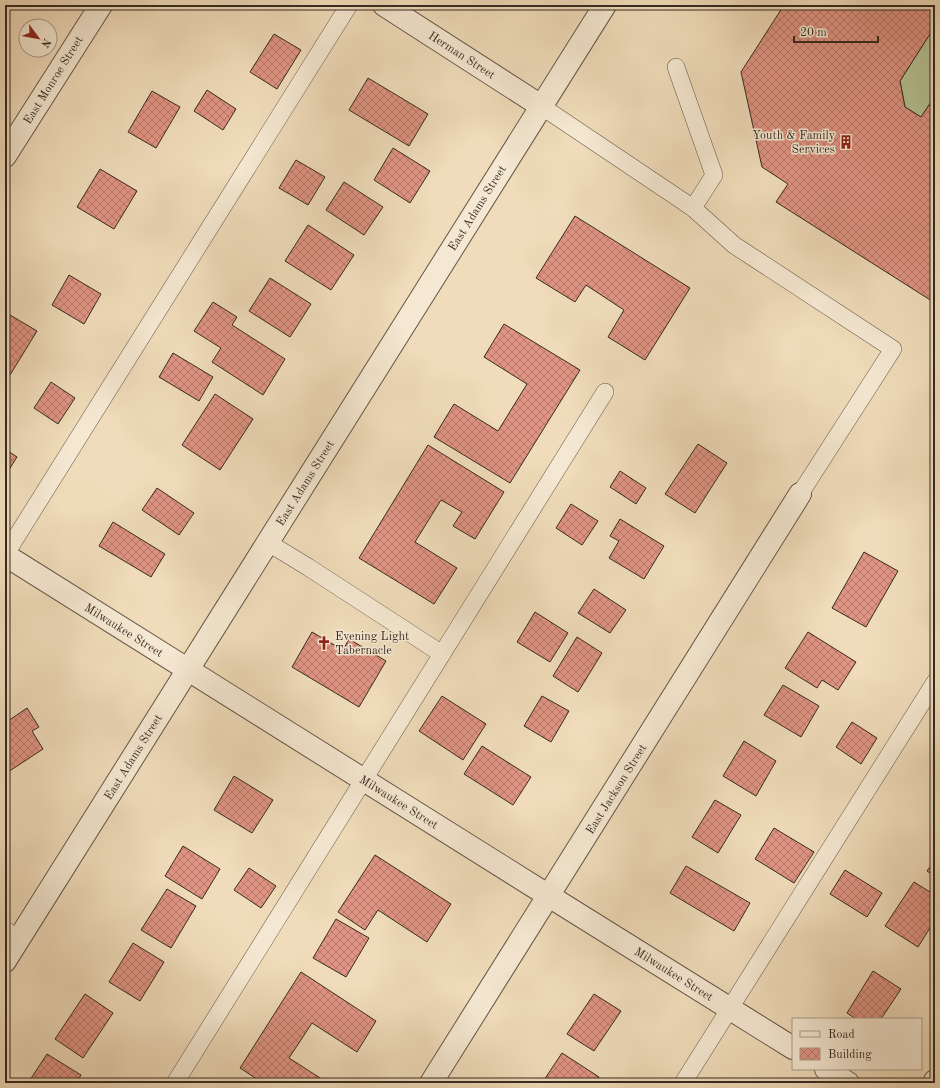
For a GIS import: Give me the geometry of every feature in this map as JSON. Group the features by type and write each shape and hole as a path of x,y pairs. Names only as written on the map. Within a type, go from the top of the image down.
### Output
{"street":[{"name":"East Monroe Street","path":"5,156 101,5"},
{"name":"Herman Street","path":"384,5 541,106"},
{"name":"East Adams Street","path":"5,961 12,934 187,670 605,5"},
{"name":"East Jackson Street","path":"431,1083 800,494"},
{"name":"Milwaukee Street","path":"5,555 792,1047"},
{"path":"828,1070 848,1083"}],"lane":[{"path":"5,555 349,5"},
{"path":"676,67 714,175 693,208"},
{"path":"541,106 693,208 734,245 893,349 800,494"},
{"path":"175,1083 606,392"},
{"path":"267,542 442,654"},
{"path":"683,1083 935,682"}],"green space":[{"path":"935,26 935,96 921,117 905,107 900,81"}],"building":[{"name":"Youth & Family Services","path":"784,5 935,5 935,26 900,81 905,107 921,117 935,96 935,303 776,202 788,184 762,167 741,72"},
{"path":"274,34 301,50 277,89 250,72"},
{"path":"368,78 428,114 409,146 349,110"},
{"path":"207,90 236,109 223,130 194,111"},
{"path":"152,91 180,107 156,148 128,132"},
{"path":"393,148 430,171 410,203 374,180"},
{"path":"296,160 325,177 308,205 279,188"},
{"path":"100,169 137,191 114,229 77,207"},
{"path":"344,182 383,207 364,235 326,210"},
{"path":"575,216 690,288 645,360 608,337 624,310 586,285 575,302 536,278"},
{"path":"308,225 354,255 331,290 285,261"},
{"path":"69,275 101,294 84,324 52,305"},
{"path":"270,278 311,304 290,337 249,311"},
{"path":"213,302 237,317 232,325 285,359 263,395 212,362 221,348 194,331"},
{"path":"5,312 37,331 10,375 5,372"},
{"path":"504,324 580,370 510,483 434,437 454,404 498,431 527,384 484,357"},
{"path":"173,353 213,377 199,401 159,377"},
{"path":"51,382 75,398 58,424 34,408"},
{"path":"215,394 253,419 220,470 182,445"},
{"path":"698,444 727,463 695,513 665,494"},
{"path":"428,445 504,492 475,539 453,526 462,512 441,500 415,542 457,568 434,604 359,558"},
{"path":"5,449 17,457 5,476"},
{"path":"620,471 646,488 636,504 610,487"},
{"path":"157,488 194,513 179,535 142,510"},
{"path":"571,504 598,521 582,545 556,528"},
{"path":"620,519 664,546 644,579 609,558 619,541 610,536"},
{"path":"113,522 165,554 151,577 99,546"},
{"path":"864,552 898,571 866,627 832,608"},
{"path":"594,589 626,610 610,633 578,613"},
{"path":"535,612 568,633 550,662 517,642"},
{"path":"312,632 343,650 349,639 386,661 359,707 292,667"},
{"path":"808,632 856,662 838,690 822,680 817,688 785,668"},
{"path":"577,637 602,653 578,692 553,676"},
{"path":"783,685 819,706 801,737 764,715"},
{"path":"442,696 486,724 463,760 419,731"},
{"path":"542,696 569,711 551,742 524,726"},
{"path":"27,708 39,727 32,731 43,749 5,774 5,723"},
{"path":"852,722 877,738 861,764 836,747"},
{"path":"744,741 776,761 756,796 723,776"},
{"path":"482,746 531,777 513,805 464,774"},
{"path":"234,776 273,800 252,833 214,810"},
{"path":"715,800 741,815 718,853 692,837"},
{"path":"774,828 814,852 794,883 755,859"},
{"path":"183,846 220,869 202,899 165,876"},
{"path":"375,855 451,904 427,942 378,910 365,930 338,912"},
{"path":"935,860 935,876 927,871"},
{"path":"686,866 750,903 734,931 670,893"},
{"path":"249,868 276,886 261,908 234,890"},
{"path":"845,870 882,893 867,917 830,894"},
{"path":"914,882 935,895 935,920 918,947 885,926"},
{"path":"167,889 196,906 171,948 141,930"},
{"path":"336,919 369,938 346,977 313,958"},
{"path":"133,943 164,962 140,1001 109,982"},
{"path":"873,971 901,989 882,1018 854,1018 847,1013"},
{"path":"301,972 376,1021 357,1052 312,1023 289,1058 328,1083 263,1083 240,1068"},
{"path":"85,994 113,1013 83,1058 55,1039"},
{"path":"594,994 621,1011 594,1051 567,1034"},
{"path":"562,1053 599,1077 595,1083 542,1083"},
{"path":"47,1054 81,1075 76,1083 28,1083"}],"place":[{"name":"Youth & Family Services","path":"846,142"},
{"name":"Evening Light Tabernacle","path":"324,643"}]}
